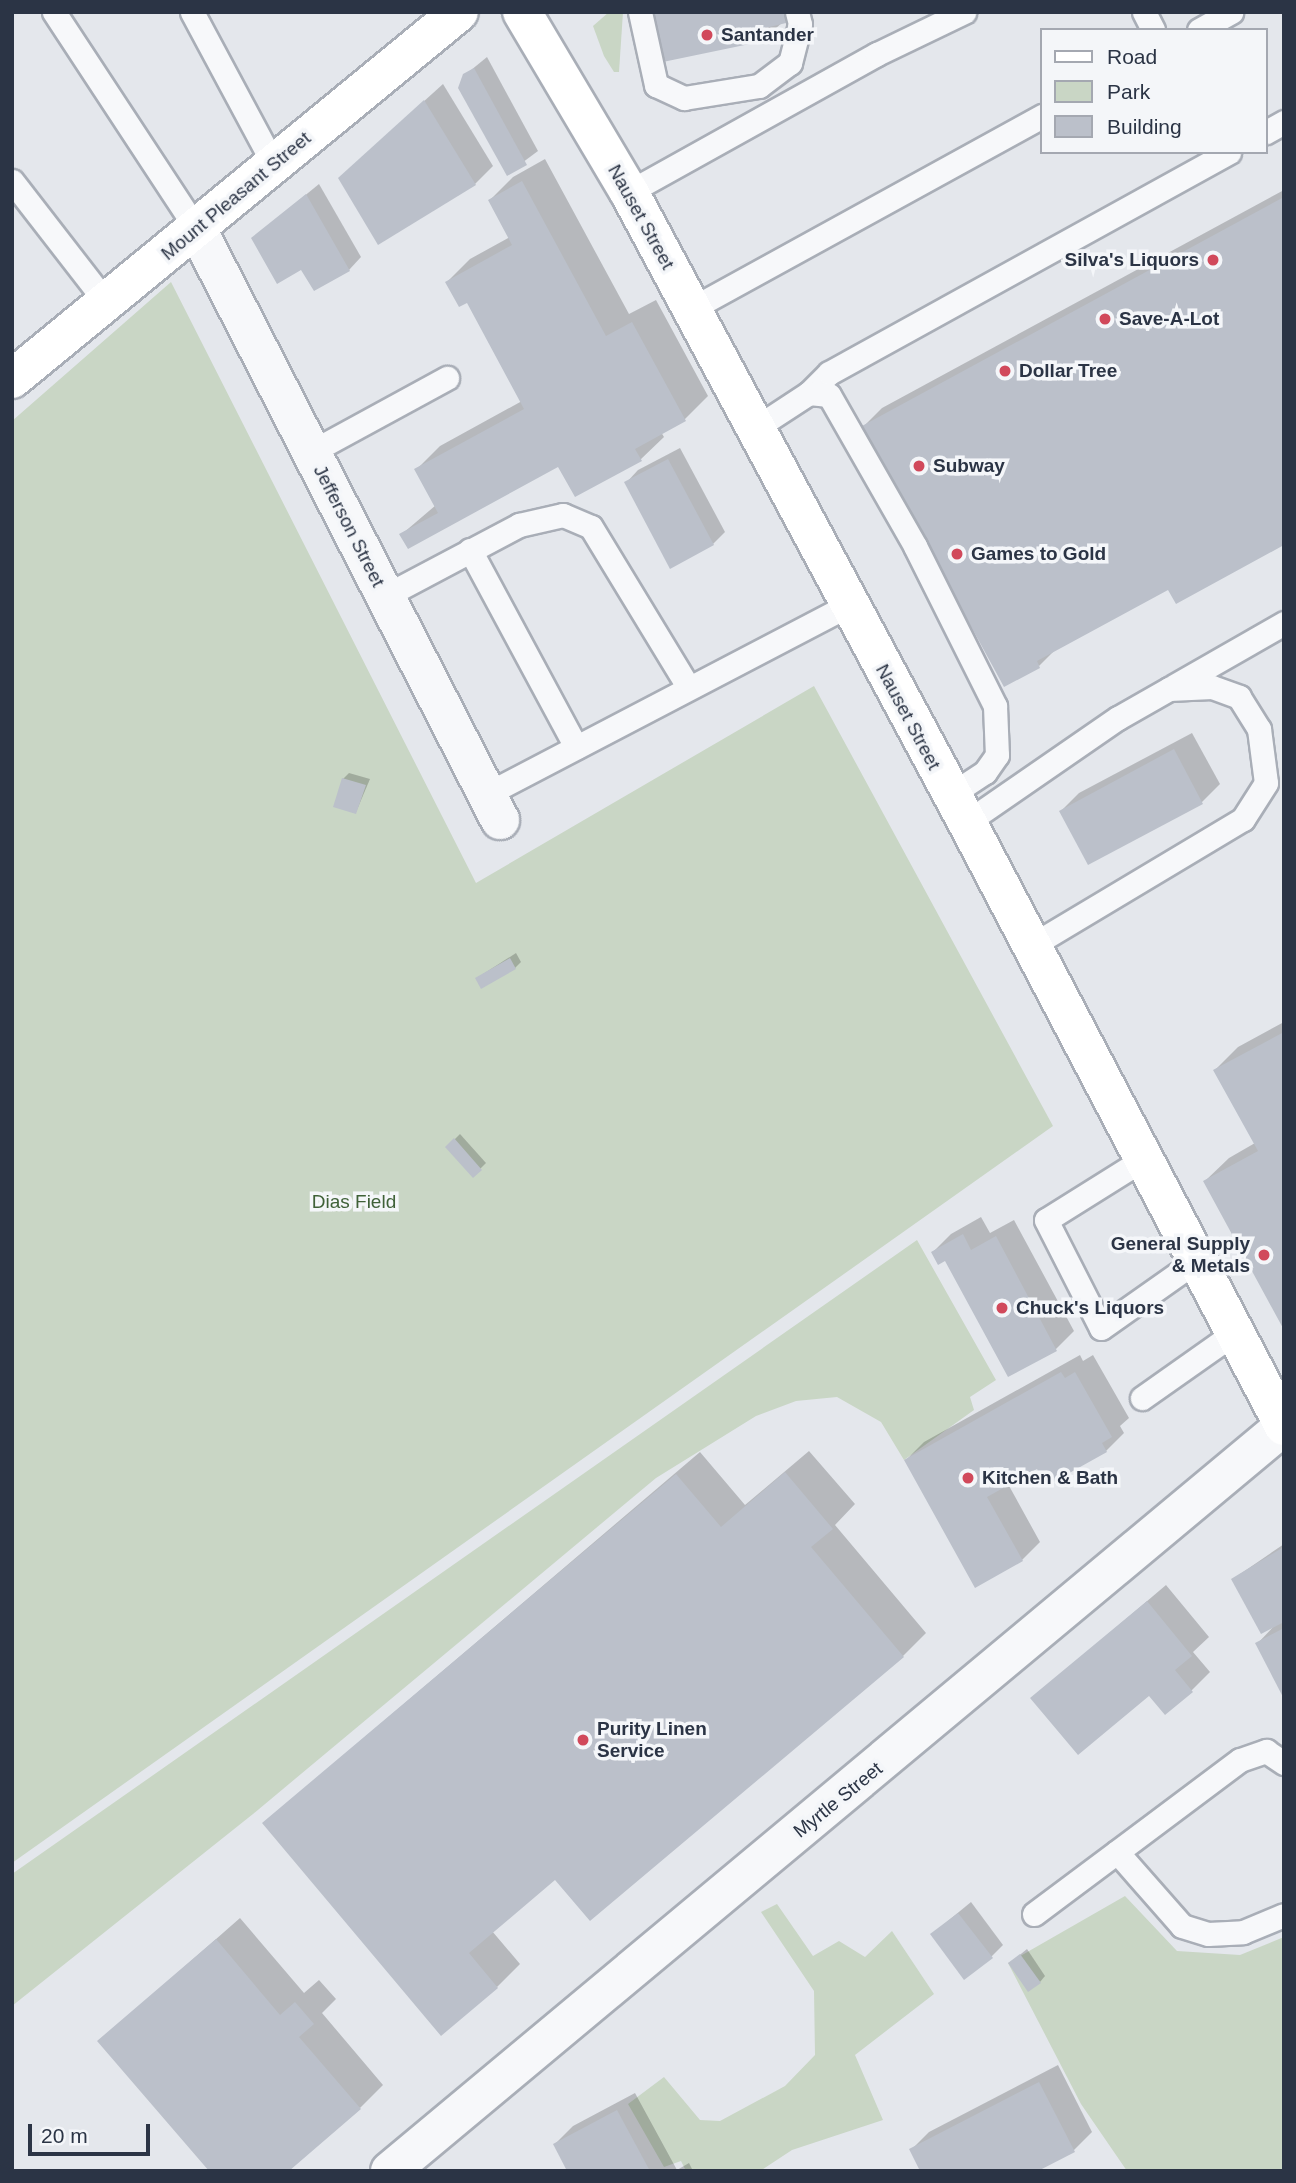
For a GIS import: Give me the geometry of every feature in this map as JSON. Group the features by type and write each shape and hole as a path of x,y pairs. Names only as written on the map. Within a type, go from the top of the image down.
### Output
{"main road":[{"name":"Mount Pleasant Street","path":"12,379 198,231 459,12"},
{"name":"Nauset Street","path":"522,12 629,192 1284,1426"}],"street":[{"name":"Jefferson Street","path":"198,231 494,807"},
{"name":"Myrtle Street","path":"390,2171 1284,1426"}],"lane":[{"path":"54,12 198,231"},
{"path":"192,12 274,165"},
{"path":"640,12 656,85 684,99 759,86 790,63 800,24 797,12"},
{"path":"629,192 877,54 964,12"},
{"path":"1144,12 1152,28"},
{"path":"1203,28 1231,12"},
{"path":"691,309 1040,117"},
{"path":"1268,131 1284,122"},
{"path":"754,429 819,394 829,373 1221,154"},
{"path":"12,181 106,302"},
{"path":"311,452 447,378"},
{"path":"819,394 915,546 995,706 997,755 958,808"},
{"path":"385,596 519,525 563,515 591,527 689,688"},
{"path":"470,551 576,747"},
{"path":"494,807 576,747 848,605"},
{"path":"958,808 1284,623"},
{"path":"1029,947 1243,819 1266,783 1259,729 1239,697 1212,687 1169,689"},
{"path":"1142,1160 1046,1220 1101,1328 1196,1261"},
{"path":"1142,1398 1234,1333"},
{"path":"1034,1914 1240,1760 1266,1751 1284,1763"},
{"path":"1117,1852 1182,1926 1208,1934 1242,1932 1284,1915"}],"green space":[{"path":"609,12 623,12 619,72 614,72 604,56 593,26"},
{"name":"Dias Field","path":"171,282 476,883 814,686 1053,1126 12,1863 12,421"},
{"path":"917,1240 996,1380 970,1397 974,1410 904,1460 881,1422 837,1397 796,1401 756,1416 656,1478 253,1814 12,2006 12,1874"},
{"path":"1125,1896 1177,1951 1240,1955 1284,1937 1284,2171 1127,2171 1081,2104 1008,1963"},
{"path":"777,1904 813,1956 839,1941 865,1957 892,1931 934,1994 855,2055 883,2120 792,2150 760,2171 686,2171 681,2161 664,2167 628,2104 664,2077 700,2120 720,2121 785,2086 815,2055 814,1991 761,1912"}],"building":[{"name":"Santander","path":"648,12 784,12 786,23 761,29 764,41 658,63"},
{"path":"474,68 527,165 507,176 458,88 463,74"},
{"path":"424,100 476,185 378,245 338,178"},
{"path":"522,181 606,336 632,322 686,421 635,449 642,461 575,497 558,467 408,549 399,534 438,513 414,469 524,409 467,303 459,307 445,282 512,245 488,200"},
{"path":"306,194 350,271 314,291 301,270 277,284 251,238"},
{"path":"1284,197 1284,545 1176,604 1168,590 1037,661 1040,668 1004,687 862,426"},
{"path":"668,459 714,545 670,569 624,482"},
{"path":"1174,749 1203,804 1088,865 1059,811"},
{"path":"342,778 366,785 356,814 333,807"},
{"path":"510,958 516,969 481,989 475,978"},
{"name":"General Supply & Metals","path":"1284,1032 1284,1330 1203,1181 1258,1151 1213,1070"},
{"path":"454,1138 482,1170 473,1178 445,1147"},
{"name":"Chuck's Liquors","path":"963,1234 971,1250 996,1236 1057,1351 1008,1377 945,1261 938,1265 931,1252"},
{"name":"Kitchen & Bath","path":"1061,1372 1065,1378 1075,1372 1112,1437 1102,1443 1107,1452 1046,1486 1037,1469 987,1497 1023,1561 975,1588 904,1460"},
{"name":"Purity Linen Service","path":"785,1472 833,1529 811,1547 904,1657 590,1921 555,1880 469,1953 498,1988 441,2036 262,1823 676,1474 721,1527"},
{"path":"1282,1548 1284,1622 1261,1634 1231,1579"},
{"path":"1147,1601 1192,1656 1175,1670 1193,1692 1165,1715 1149,1696 1078,1755 1030,1698"},
{"path":"1284,1628 1284,1699 1255,1643"},
{"path":"958,1913 993,1958 964,1980 930,1934"},
{"path":"216,1939 280,2015 295,2002 314,2024 299,2037 361,2109 289,2171 209,2171 97,2041"},
{"path":"1020,1954 1041,1983 1028,1992 1008,1963"},
{"path":"1039,2082 1075,2152 1038,2171 920,2171 909,2149"},
{"path":"617,2110 650,2171 567,2171 553,2144"}],"place":[{"name":"Santander","path":"707,35"},
{"name":"Silva's Liquors","path":"1213,260"},
{"name":"Save-A-Lot","path":"1105,319"},
{"name":"Dollar Tree","path":"1005,371"},
{"name":"Subway","path":"919,466"},
{"name":"Games to Gold","path":"957,554"},
{"name":"General Supply & Metals","path":"1264,1255"},
{"name":"Chuck's Liquors","path":"1002,1308"},
{"name":"Kitchen & Bath","path":"968,1478"},
{"name":"Purity Linen Service","path":"583,1740"}]}
